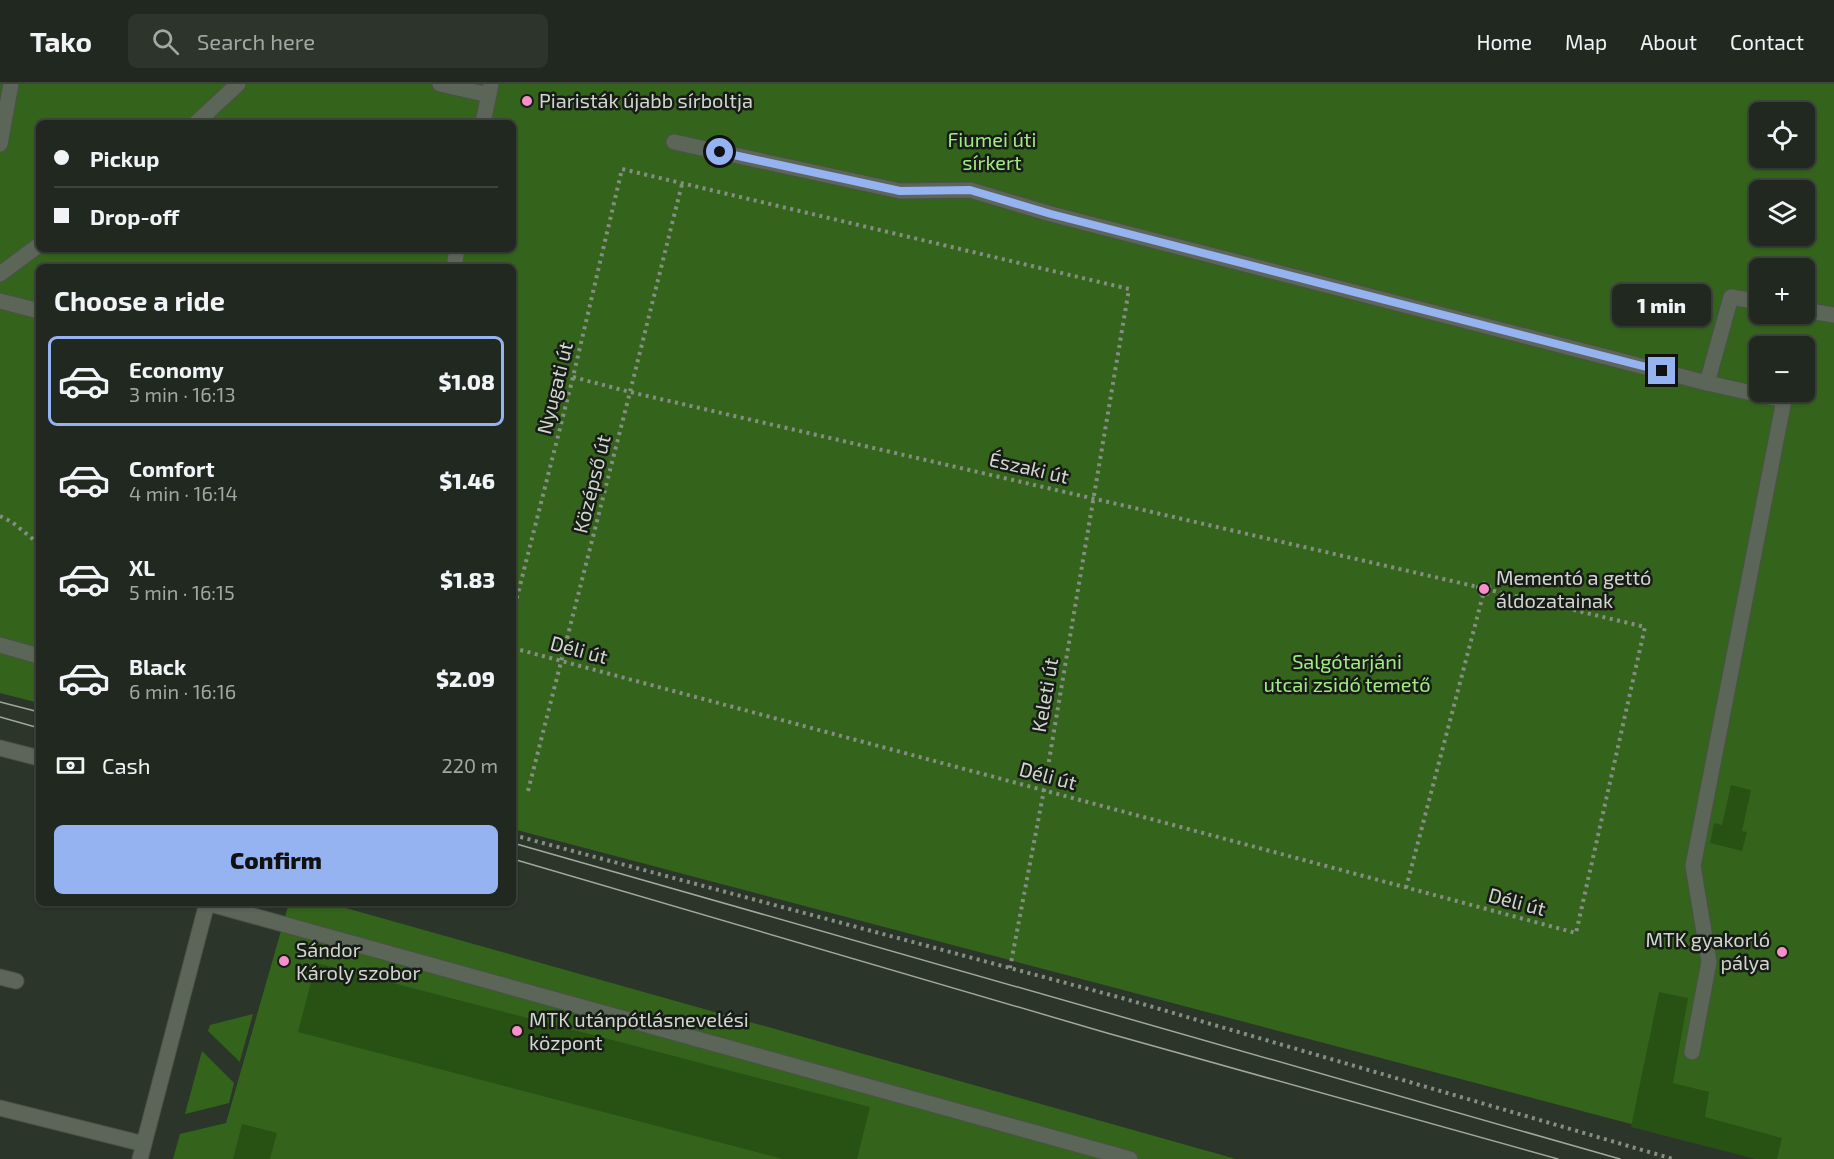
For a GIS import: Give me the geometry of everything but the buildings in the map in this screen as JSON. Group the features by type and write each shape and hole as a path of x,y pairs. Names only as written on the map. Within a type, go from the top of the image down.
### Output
{"street":[{"path":"0,144 11,84"},
{"path":"199,120 238,84"},
{"path":"440,84 490,89 484,120"},
{"path":"674,142 900,191 970,190 1051,214 1707,383 1784,400 1693,866 1709,962 1692,1052"},
{"path":"0,274 36,247"},
{"path":"1707,383 1731,297 1749,300"},
{"path":"0,301 36,310"},
{"path":"1815,312 1834,315"},
{"path":"0,645 36,655"},
{"path":"0,748 36,757"},
{"path":"0,1108 142,1152 206,906"},
{"path":"218,906 1130,1159"},
{"path":"0,977 16,981"}],"path":[{"name":"Nyugati út","path":"516,601 573,377 622,169 681,184"},
{"name":"Középső út","path":"528,791 681,184"},
{"name":"Keleti út","path":"681,184 1129,289 1044,790 1010,968"},
{"name":"Északi út","path":"573,377 1478,587"},
{"path":"0,516 12,522 36,542"},
{"path":"1406,888 1483,595 1490,590 1486,583 1478,587 1479,592 1483,595"},
{"name":"Déli út","path":"516,649 1575,933 1645,627 1490,590"},
{"path":"516,836 1134,1002 1673,1159"}],"green space":[{"name":"Salgótarjáni utcai zsidó temető","path":"0,84 1834,84 1834,1159 1764,1159 516,830 516,264 36,264 36,702 0,693"},
{"name":"MTK utánpótlásnevelési központ","path":"288,906 339,906 1236,1159 173,1159 180,1134 226,1123"},
{"path":"253,1014 240,1062 208,1031 210,1025"},
{"path":"202,1051 234,1083 229,1103 185,1114"}],"tram line":[{"path":"0,702 36,711"},
{"path":"0,717 36,727"},
{"path":"516,844 1620,1159"},
{"path":"516,860 1107,1033 1558,1159"}],"place":[{"name":"Piaristák újabb sírboltja","path":"527,101"},
{"name":"Mementó a gettó áldozatainak","path":"1484,589"},
{"name":"MTK gyakorló pálya","path":"1782,952"},
{"name":"Sándor Károly szobor","path":"284,961"},
{"name":"MTK utánpótlásnevelési központ","path":"517,1031"}],"route":[{"path":"720,152 900,191 970,190 1051,214 1662,371"}],"park label":[{"name":"Fiumei úti sírkert","path":"992,152"}]}
